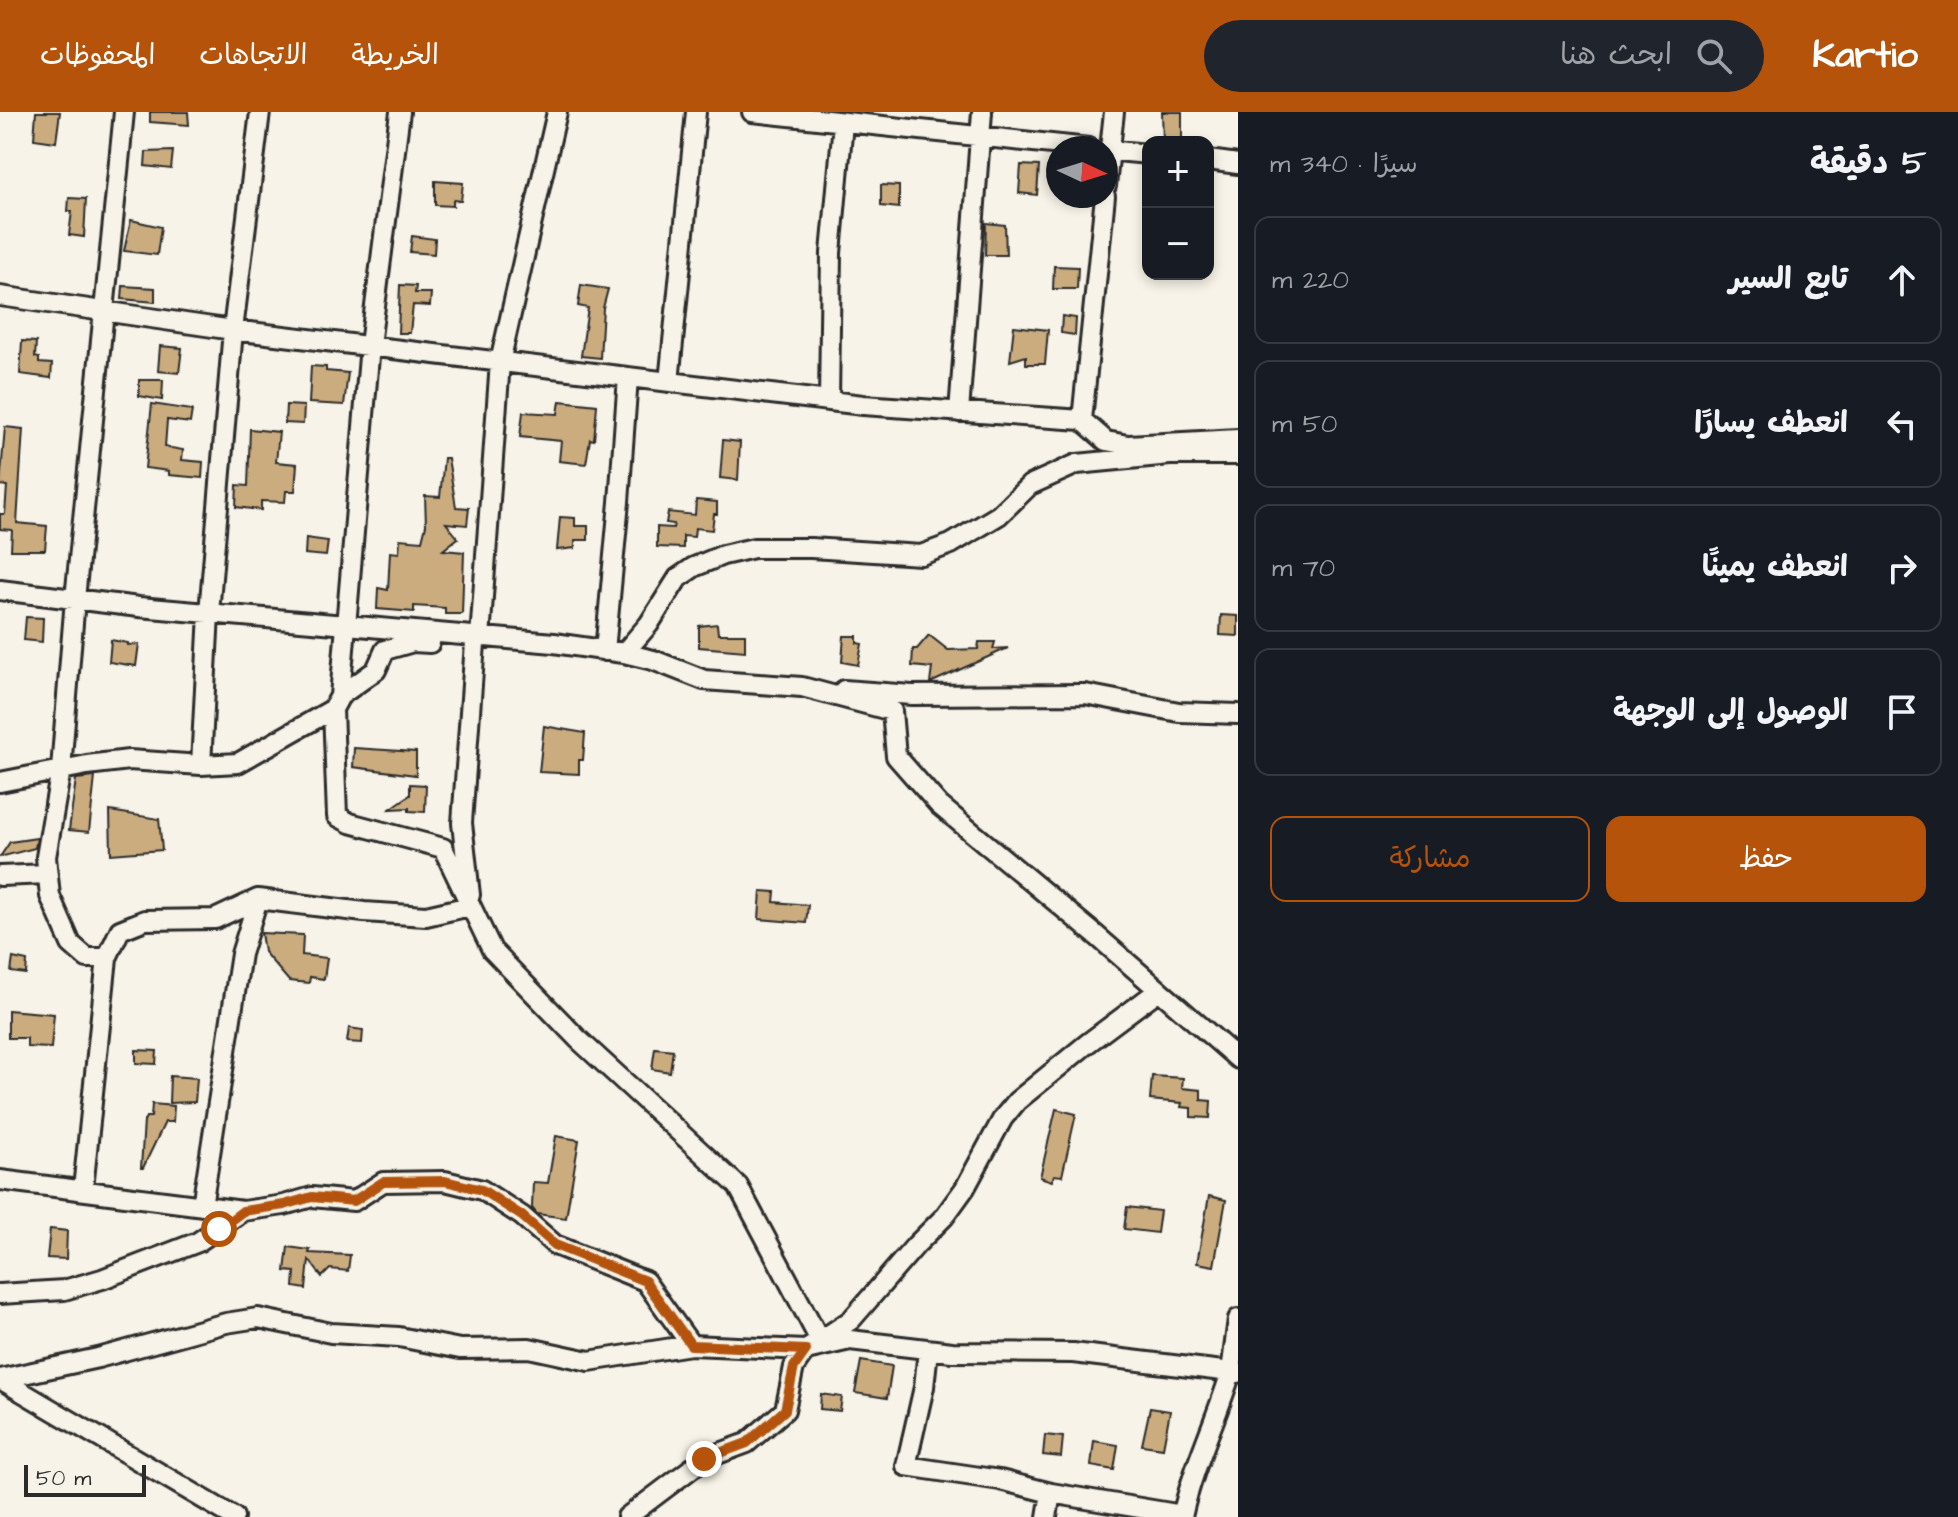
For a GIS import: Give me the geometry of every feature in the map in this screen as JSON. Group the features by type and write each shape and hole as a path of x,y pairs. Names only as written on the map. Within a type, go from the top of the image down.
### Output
{"street":[{"path":"107,958 87,958 71,944 50,896 48,843 61,769 124,112"},
{"path":"201,765 209,613 233,330 260,112"},
{"path":"400,112 370,345 337,703 337,816 350,823 443,848 492,950 578,1039 738,1186 816,1346"},
{"path":"470,906 462,823 500,362 557,112"},
{"path":"669,382 696,112"},
{"path":"752,112 1046,144"},
{"path":"959,412 982,112"},
{"path":"1110,136 1114,112"},
{"path":"829,401 831,253 843,123"},
{"path":"1118,151 1142,153"},
{"path":"1214,161 1238,164"},
{"path":"1082,420 1104,208"},
{"path":"0,296 233,330 829,401 1082,420 1106,441 1128,445 1238,439"},
{"path":"615,652 619,502 628,377"},
{"path":"615,652 649,624 678,578 694,567 723,555 754,548 921,555 951,544 999,515 1030,485 1077,464 1170,455 1238,455"},
{"path":"0,590 478,640 498,648 615,652 653,660 704,680 912,695 1085,694 1179,712 1238,714"},
{"path":"0,782 61,769 129,760 201,765 238,763 337,703 376,670 385,650 413,642 478,640"},
{"path":"802,687 892,711 896,756 939,805 1238,1059"},
{"path":"0,876 48,874"},
{"path":"83,1189 107,958 120,930 145,920 215,919 258,899 426,916 470,906"},
{"path":"202,1206 241,954 258,899"},
{"path":"627,1517 704,1459 747,1443 785,1410 794,1367 851,1320 944,1217 965,1188 1003,1118 1017,1101 1159,990"},
{"path":"0,1180 243,1211 312,1197 354,1201 383,1182 445,1181 482,1190 522,1216 555,1245 645,1281 691,1345"},
{"path":"0,1294 64,1290 102,1279 198,1242 243,1211"},
{"path":"0,1379 98,1358 226,1323 258,1318 331,1333 399,1337 460,1349 529,1348 589,1361 691,1345 816,1346 850,1340 952,1352 1073,1353 1234,1372"},
{"path":"928,1350 924,1387 906,1466 1000,1480 1051,1493 1182,1516 1198,1456 1234,1372 1238,1319"},
{"path":"0,1379 234,1517"},
{"path":"1047,1517 1051,1493"}],"building":[{"path":"36,112 60,112 56,142 34,139"},
{"path":"150,112 188,112 189,125 150,122"},
{"path":"1162,112 1182,112 1182,136 1163,136"},
{"path":"173,151 171,169 145,166 146,152"},
{"path":"1021,165 1039,166 1037,195 1019,193"},
{"path":"435,181 463,183 461,201 453,200 453,206 435,205"},
{"path":"881,185 899,186 899,208 881,206"},
{"path":"69,198 86,199 84,237 69,235 72,211 68,211"},
{"path":"131,220 161,227 157,255 124,251"},
{"path":"986,223 1005,225 1006,255 985,255"},
{"path":"412,236 435,239 434,254 410,252"},
{"path":"1054,266 1078,267 1077,289 1053,289"},
{"path":"400,285 416,286 415,293 431,293 430,306 413,305 410,333 398,333"},
{"path":"581,285 608,289 603,308 600,358 581,356 588,308 578,306"},
{"path":"123,286 155,288 155,302 122,299"},
{"path":"1062,316 1076,318 1075,335 1061,333"},
{"path":"1014,326 1048,330 1045,364 1026,364 1026,356 1010,361"},
{"path":"22,341 36,342 35,357 39,358 39,363 52,364 51,378 20,374"},
{"path":"160,346 182,348 179,373 158,371"},
{"path":"311,366 348,373 344,405 309,403"},
{"path":"139,380 163,380 162,400 139,396"},
{"path":"560,401 597,405 594,440 590,439 586,464 559,461 561,441 520,437 523,412 558,414"},
{"path":"152,404 192,410 190,423 167,420 165,447 183,450 182,460 203,462 202,478 169,475 169,471 145,468"},
{"path":"286,405 304,406 303,424 285,423"},
{"path":"5,427 23,429 17,523 47,526 45,550 11,550 12,530 0,529 0,514 5,514 7,486 0,485"},
{"path":"250,429 279,432 276,462 297,464 295,491 286,491 285,502 261,501 261,510 236,507 237,485 248,486"},
{"path":"723,440 740,442 738,480 720,478"},
{"path":"444,458 448,458 456,507 469,508 467,525 446,523 458,538 443,550 464,552 462,614 445,614 445,608 414,606 414,612 377,609 378,588 388,590 390,552 399,553 400,539 422,541 426,525 425,496 440,497"},
{"path":"696,500 717,502 712,530 695,528 694,537 683,536 683,548 657,547 657,527 673,528 674,524 666,523 668,512 695,515"},
{"path":"560,517 575,518 575,526 588,526 588,540 575,540 575,548 557,550"},
{"path":"306,538 328,541 326,556 305,554"},
{"path":"1221,615 1238,616 1238,636 1220,635"},
{"path":"26,617 43,618 42,642 24,640"},
{"path":"717,624 718,634 745,634 745,651 699,647 699,626"},
{"path":"929,635 948,650 978,649 979,642 995,642 993,649 1008,648 930,683 932,668 912,666 913,649 917,649"},
{"path":"844,636 857,636 857,643 862,644 858,665 842,662"},
{"path":"111,640 128,645 139,644 136,666 109,662"},
{"path":"544,726 585,733 579,774 539,772"},
{"path":"354,748 416,752 416,775 353,767"},
{"path":"95,777 89,832 69,830 76,779"},
{"path":"410,784 426,785 425,812 409,811 409,808 390,809 410,795"},
{"path":"110,811 159,819 162,850 111,854"},
{"path":"37,838 35,848 0,857 10,842"},
{"path":"761,891 775,892 774,902 808,905 806,923 759,919"},
{"path":"261,933 303,935 302,955 327,958 324,979 310,977 309,983 289,981 264,952"},
{"path":"13,958 27,961 26,974 11,972"},
{"path":"8,1010 54,1014 51,1048 27,1047 27,1038 8,1038"},
{"path":"349,1028 363,1030 362,1043 347,1042"},
{"path":"655,1048 673,1050 670,1072 652,1069"},
{"path":"136,1050 157,1051 156,1064 136,1063"},
{"path":"170,1076 197,1078 195,1102 169,1103"},
{"path":"1152,1076 1183,1078 1182,1088 1201,1090 1201,1100 1211,1101 1210,1118 1191,1117 1191,1108 1181,1107 1182,1103 1150,1100"},
{"path":"152,1104 174,1106 173,1122 165,1122 141,1168 144,1121 146,1117 151,1117"},
{"path":"1056,1109 1076,1114 1062,1176 1054,1175 1052,1181 1040,1177"},
{"path":"556,1136 579,1140 566,1218 537,1214 532,1208 533,1182 548,1183"},
{"path":"1209,1196 1226,1200 1214,1266 1197,1263"},
{"path":"1127,1207 1160,1211 1157,1233 1124,1229"},
{"path":"50,1229 67,1231 66,1259 47,1258"},
{"path":"288,1247 310,1250 309,1253 350,1255 348,1271 330,1269 322,1277 309,1260 306,1289 294,1287 295,1272 285,1271"},
{"path":"861,1361 892,1366 887,1398 855,1393"},
{"path":"821,1394 842,1397 840,1411 820,1409"},
{"path":"1150,1408 1170,1411 1163,1448 1142,1445"},
{"path":"1045,1435 1063,1437 1061,1457 1043,1455"},
{"path":"1094,1441 1118,1445 1114,1470 1091,1466"}],"route":[{"path":"219,1229 243,1211 312,1197 354,1201 383,1182 445,1181 482,1190 522,1216 555,1245 645,1281 691,1345 806,1350 794,1367 785,1410 747,1443 704,1459"}]}
